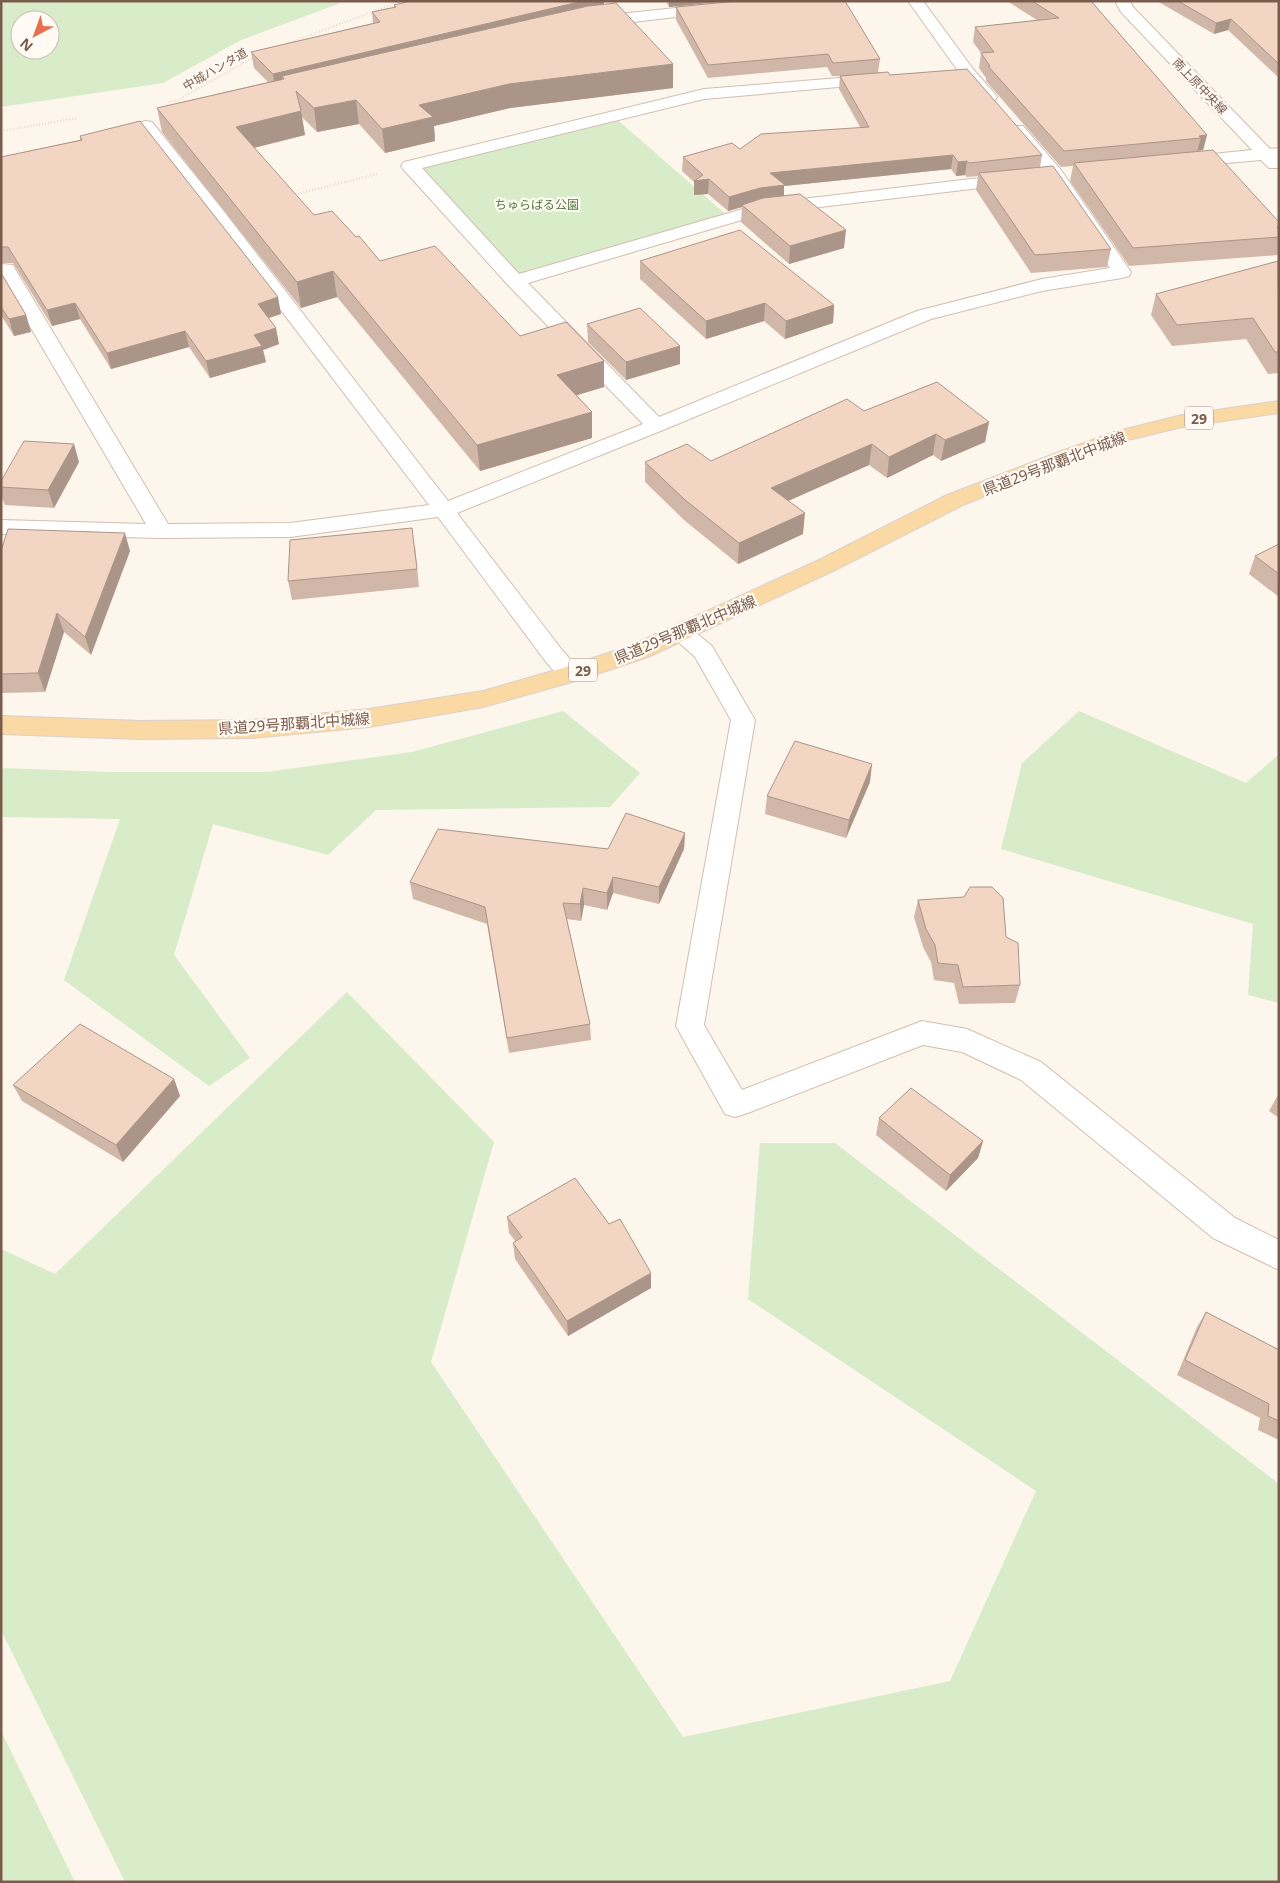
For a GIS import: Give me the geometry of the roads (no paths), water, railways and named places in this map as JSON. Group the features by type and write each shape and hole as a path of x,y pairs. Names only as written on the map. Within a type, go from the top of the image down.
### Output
{"main road":[{"name":"県道29号那覇北中城線","path":"1,725 149,730 251,729 369,718 483,699 571,674 640,651 825,566 955,500 1066,456 1121,436 1182,421 1279,407"}],"street":[{"path":"1,527 161,531 290,530 444,510 656,426 924,315 1042,285 1122,272 1039,176 1001,112 967,72 915,1"},
{"name":"南上原中央線","path":"1122,1 1126,9 1272,154 1279,169"},
{"path":"580,24 730,8"},
{"path":"948,74 967,72"},
{"path":"656,426 514,281 410,166 704,94 889,79"},
{"path":"88,140 156,124 216,213 554,656 571,674"},
{"path":"1171,164 1272,154"},
{"path":"514,281 760,209 1074,172"},
{"path":"1,270 6,269 161,531"},
{"path":"682,633 704,652 743,720 690,1026 735,1105 922,1033 967,1041 1031,1071 1224,1228 1279,1256"}],"park label":[{"name":"ちゅらばる公園","path":"537,204"}]}
